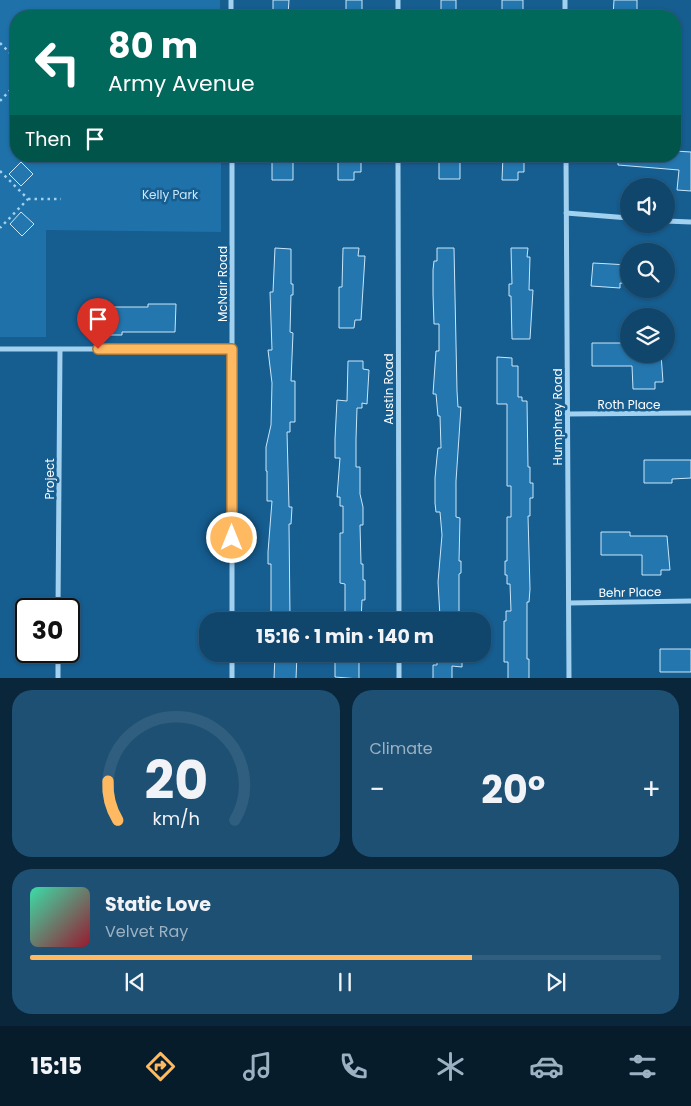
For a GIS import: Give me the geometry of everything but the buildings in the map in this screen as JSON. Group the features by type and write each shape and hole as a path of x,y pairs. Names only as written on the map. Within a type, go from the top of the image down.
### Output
{"street":[{"name":"McNair Road","path":"232,162 232,612"},
{"name":"Austin Road","path":"398,162 399,612"},
{"name":"Humphrey Road","path":"566,162 569,678"},
{"path":"566,213 620,217"},
{"path":"675,221 691,222"},
{"path":"0,349 232,349"},
{"name":"Project","path":"58,598 60,349"},
{"name":"Roth Place","path":"567,414 691,413"},
{"name":"Behr Place","path":"568,603 691,601"},
{"path":"232,662 232,678"},
{"path":"399,662 399,678"},
{"path":"58,663 58,678"}],"path":[{"path":"0,43 10,53"},
{"path":"0,101 10,90"},
{"path":"0,171 28,199 62,199"},
{"path":"0,228 28,199"}],"green space":[{"name":"Kelly Park","path":"0,0 220,0 220,10 10,10 10,162 221,162 221,232 46,230 46,337 0,337"}],"route":[{"path":"98,349 232,349 232,538"}]}
